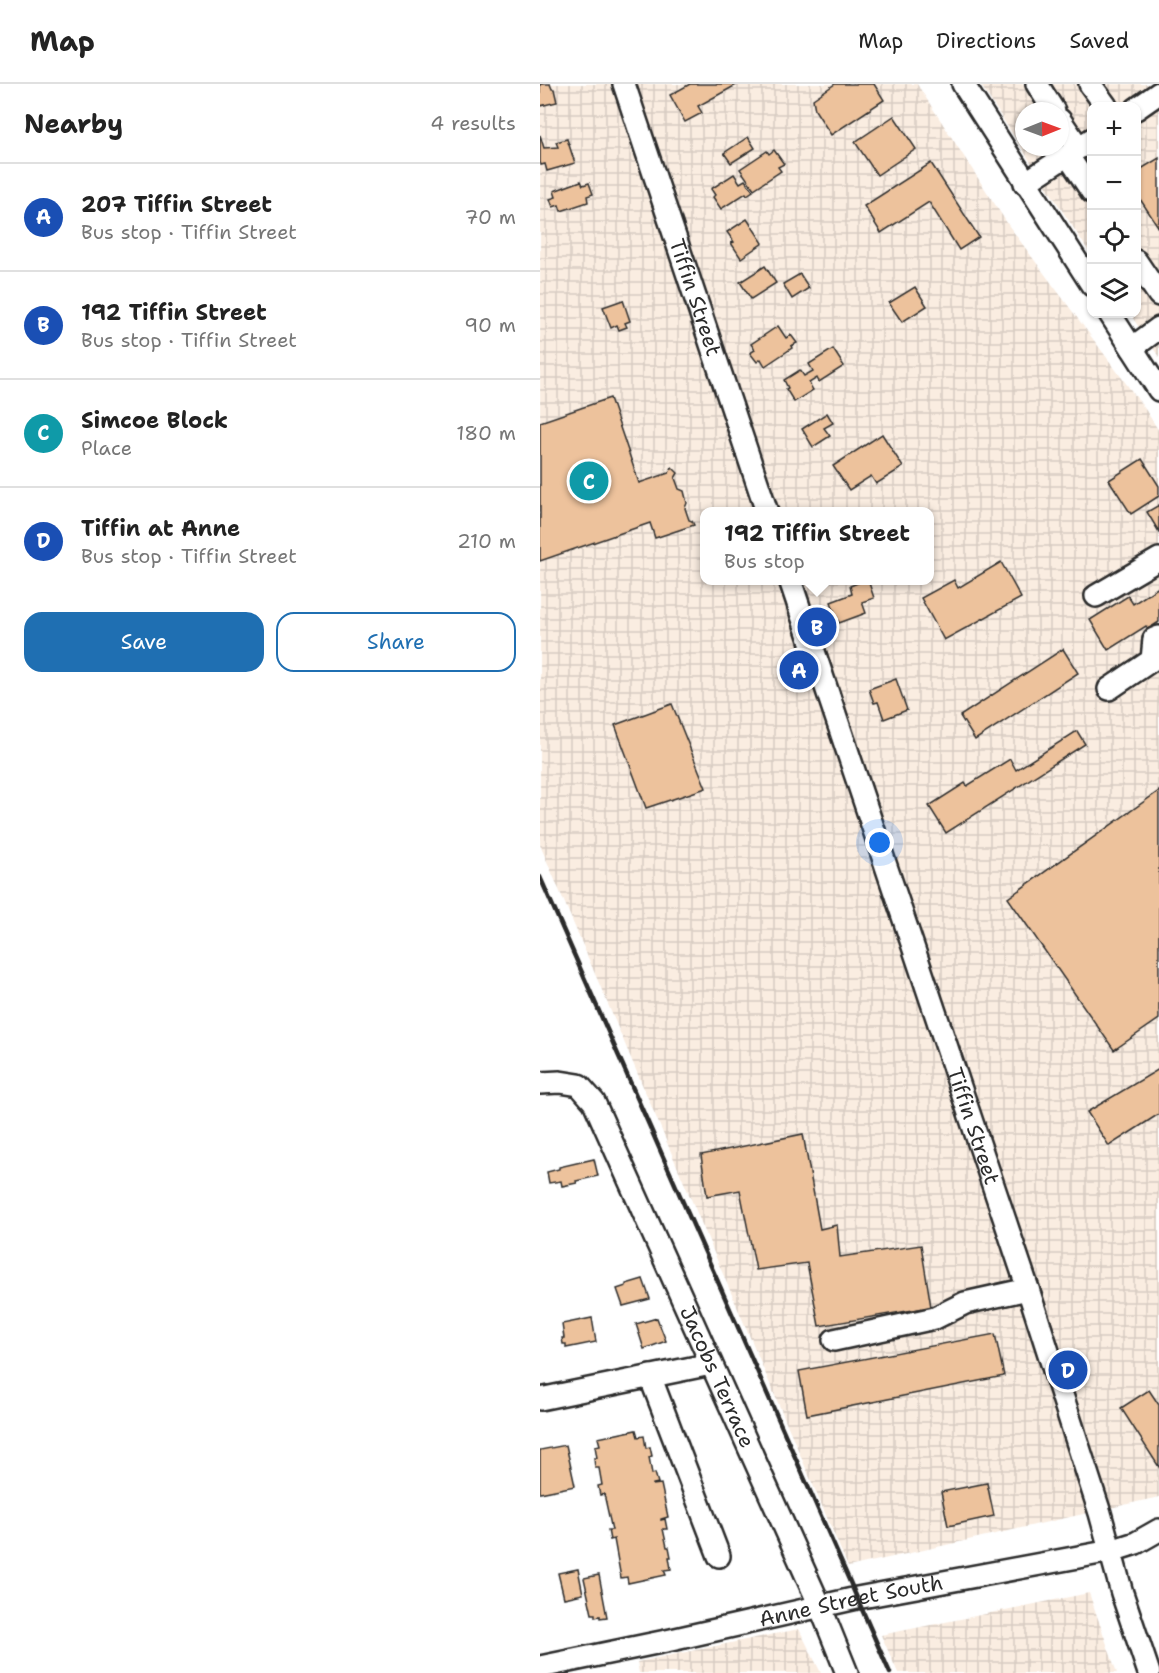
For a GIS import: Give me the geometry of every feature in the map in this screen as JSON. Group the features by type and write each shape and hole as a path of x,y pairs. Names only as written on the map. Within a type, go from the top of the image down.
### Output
{"street":[{"name":"Tiffin Street","path":"624,84 765,507"},
{"path":"963,84 1087,277"},
{"path":"1036,84 1048,102"},
{"path":"1090,84 1103,102"},
{"path":"1141,106 1159,93"},
{"path":"1069,133 1079,148 1087,175"},
{"path":"1025,183 1079,148"},
{"path":"1139,264 1159,295"},
{"path":"1113,318 1159,390"},
{"path":"1132,348 1159,328"},
{"path":"1096,596 1159,559"},
{"name":"Tiffin Street","path":"792,585 1028,1289 1149,1673"},
{"path":"1109,689 1152,660 1154,639 1159,637"},
{"name":"Jacobs Terrace","path":"540,1083 560,1082 579,1085 594,1102 820,1606 847,1673"},
{"path":"834,1340 935,1318 965,1303 1028,1289"},
{"path":"540,1399 711,1364"},
{"path":"650,1376 719,1556"},
{"name":"Anne Street South","path":"540,1667 820,1606 1111,1551 1136,1544 1159,1530"}],"shaded area":[{"path":"540,84 917,84 1009,226 1159,431 1159,1497 848,1567 540,845"},
{"path":"980,84 1159,84 1159,357 1133,318 1141,318 1141,102 1087,102 1087,249 1027,156 1069,156 1069,102 1015,102 1015,138"},
{"path":"1089,1593 1117,1673 898,1673 881,1635"},
{"path":"799,1629 821,1673 639,1673 637,1662"}],"building":[{"path":"540,84 550,84 554,89 557,102 540,106"},
{"path":"690,84 738,84 698,106 702,113 685,122 670,95"},
{"path":"835,84 874,84 884,100 831,135 815,110 813,99"},
{"path":"894,116 916,149 877,175 855,142"},
{"path":"540,135 544,148 558,147 556,142 567,139 575,163 547,171 545,164 541,165 540,162"},
{"path":"748,137 755,148 731,163 724,153"},
{"path":"774,150 784,164 778,167 781,171 754,189 740,169 767,151 769,154"},
{"path":"1159,158 1159,228 1141,201 1141,169"},
{"path":"931,163 979,237 959,250 929,202 881,233 864,206"},
{"path":"734,174 740,183 745,180 753,191 721,209 711,189"},
{"path":"581,181 583,185 589,183 593,194 587,196 588,202 561,211 559,205 553,207 550,199 556,197 554,191"},
{"path":"747,219 763,243 741,258 727,232"},
{"path":"765,266 776,283 751,299 740,282"},
{"path":"800,274 809,288 792,299 783,284"},
{"path":"915,287 927,306 902,322 889,303"},
{"path":"623,300 630,321 625,323 627,327 619,330 617,325 611,328 603,307"},
{"path":"778,326 786,338 791,335 797,343 765,366 761,359 757,362 750,353 755,350 751,344"},
{"path":"833,349 844,366 819,382 817,378 809,383 813,390 794,402 786,389 788,388 784,380 800,370 804,376 813,371 809,364"},
{"path":"610,398 639,483 669,473 672,467 678,473 675,478 679,489 684,491 687,503 685,508 689,520 694,525 655,538 650,523 540,561 540,422"},
{"path":"827,413 833,423 824,428 830,436 813,447 802,429"},
{"path":"882,434 903,467 876,484 871,476 849,490 833,466"},
{"path":"1142,459 1159,486 1159,496 1131,514 1109,480"},
{"path":"1159,505 1159,532 1147,512"},
{"path":"1001,562 1021,598 944,640 921,598 954,580 958,588"},
{"path":"870,585 874,598 862,602 866,613 839,623 831,602 852,594 850,586"},
{"path":"1159,587 1159,622 1148,629 1146,626 1108,650 1090,620 1128,596 1133,604"},
{"path":"1063,649 1078,673 975,740 960,716"},
{"path":"896,679 907,710 884,719 878,702 874,703 869,689"},
{"path":"672,704 706,788 646,808 615,725"},
{"path":"1077,731 1085,744 946,833 929,806 965,783 967,786 1010,759 1016,770"},
{"path":"1159,791 1159,1019 1114,1050 1008,898"},
{"path":"1159,1069 1159,1114 1109,1146 1087,1112"},
{"path":"803,1134 820,1229 837,1225 840,1257 921,1245 931,1307 819,1326 807,1263 756,1270 740,1190 707,1196 701,1155"},
{"path":"594,1159 598,1176 562,1186 561,1181 549,1183 547,1172"},
{"path":"643,1279 650,1299 623,1306 617,1289"},
{"path":"592,1318 596,1342 566,1348 562,1338 564,1338 562,1324"},
{"path":"657,1318 666,1341 644,1349 636,1324"},
{"path":"995,1334 1004,1376 807,1415 799,1371"},
{"path":"1149,1390 1159,1405 1159,1467 1121,1408"},
{"path":"636,1430 638,1437 644,1436 646,1448 650,1447 652,1474 655,1473 658,1483 653,1485 661,1484 668,1517 661,1520 665,1519 667,1529 663,1529 671,1557 669,1557 671,1569 664,1570 666,1575 628,1583 627,1577 621,1578 614,1539 610,1540 608,1530 612,1530 604,1494 600,1495 598,1486 602,1485 599,1468 595,1468 594,1458 597,1458 595,1446 600,1445 598,1438"},
{"path":"566,1445 575,1486 540,1493 540,1450"},
{"path":"987,1483 994,1516 948,1526 941,1492"},
{"path":"578,1569 583,1594 564,1598 558,1573"},
{"path":"599,1575 607,1617 600,1618 592,1614 584,1578"}],"railway":[{"path":"540,877 890,1673"}],"place":[{"name":"Simcoe Block","path":"589,481"},
{"name":"192 Tiffin Street","path":"817,627"},
{"name":"207 Tiffin Street","path":"799,670"},
{"name":"Tiffin at Anne","path":"1068,1370"}]}
